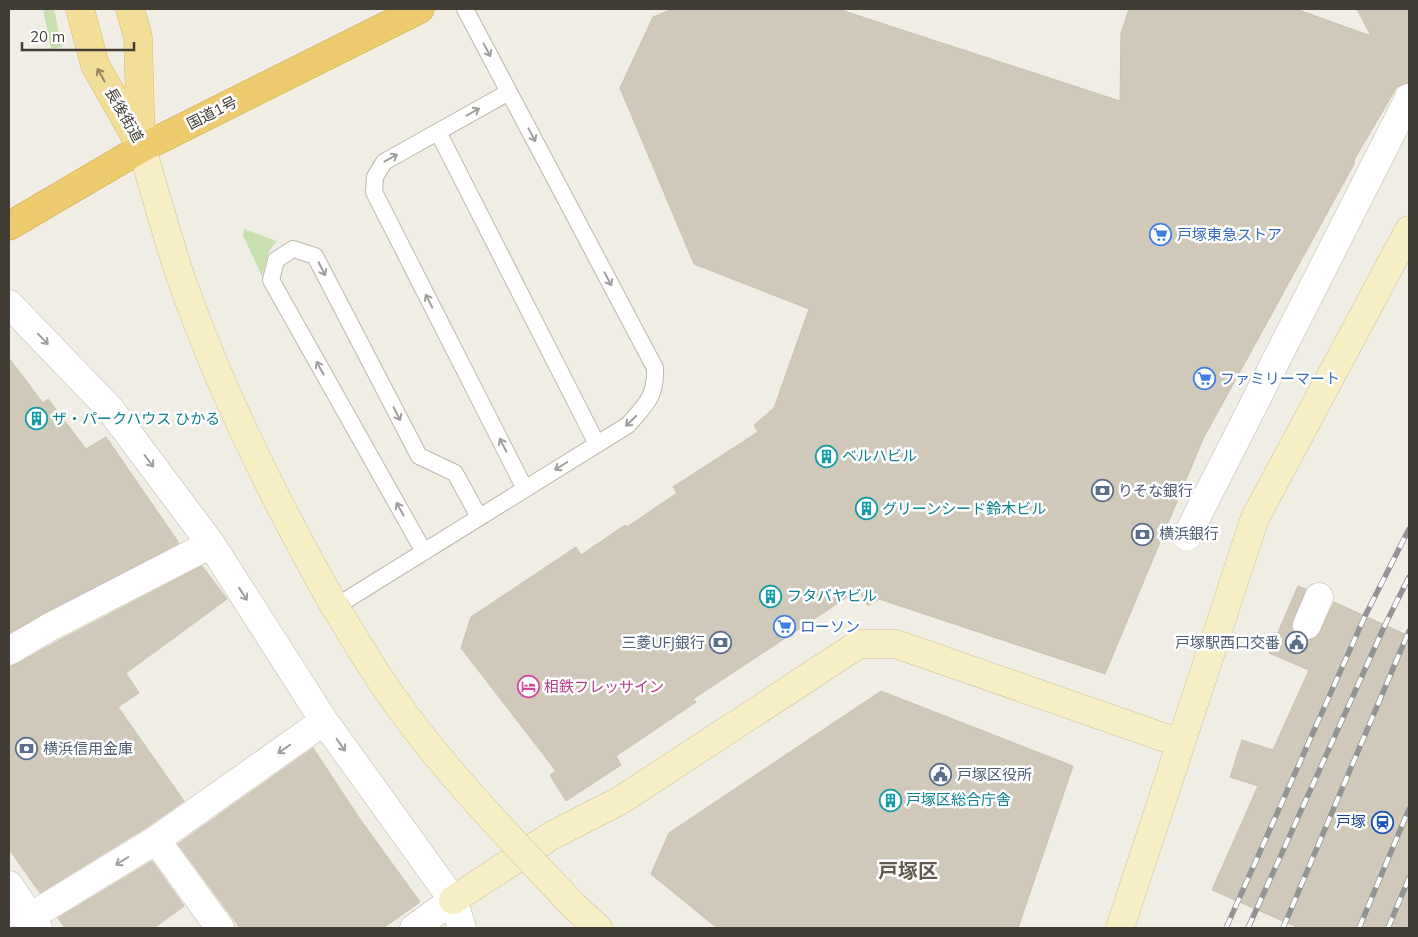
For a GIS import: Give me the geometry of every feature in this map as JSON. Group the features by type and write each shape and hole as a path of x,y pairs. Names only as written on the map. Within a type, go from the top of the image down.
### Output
{"highway":[{"name":"国道1号","path":"9,226 142,148 420,9"}],"main road":[{"name":"長後街道","path":"80,9 95,65 142,148"},
{"name":"長後街道","path":"130,9 138,37 142,148"}],"street":[{"path":"1188,536 1409,98"},
{"path":"142,148 180,276 239,423 292,530 335,607 388,691 442,760 516,844 575,907 598,928"},
{"path":"1120,928 1255,518 1409,230"},
{"path":"9,304 110,409 211,544 324,720 453,900 462,928"},
{"path":"9,652 48,628 211,544"},
{"path":"1307,625 1319,597"},
{"path":"414,928 453,900 552,836 621,800 859,644 896,644 1180,743"},
{"path":"9,885 27,925 156,840 324,720"},
{"path":"156,840 220,928"}],"lane":[{"path":"335,607 628,425 651,398 656,383 655,368 465,9"},
{"path":"509,92 384,162 375,177 374,192 525,489"},
{"path":"438,132 597,444"},
{"path":"424,552 271,280 276,260 293,249 315,256 419,456 455,472 479,517"}],"green space":[{"path":"43,9 54,9 62,47 51,49"},
{"path":"244,229 277,241 269,251 262,276 243,236"}],"building":[{"path":"673,9 838,9 1120,101 1121,33 1129,9 1296,9 1371,36 1357,9 1409,9 1409,83 1397,87 1354,160 1354,164 1203,439 1105,674 879,599 868,606 858,590 693,699 696,702 616,756 621,765 566,801 550,775 556,771 461,648 471,617 576,547 581,555 625,525 627,527 677,493 673,487 758,432 754,425 774,408 809,309 694,264 620,88 653,17"},
{"path":"9,358 43,403 48,399 86,449 106,437 179,543 9,633"},
{"path":"202,566 227,599 126,673 139,693 118,707 184,801 147,827 40,893 9,849 9,667"},
{"path":"1298,586 1306,589 1291,626 1294,634 1300,639 1309,640 1317,637 1334,602 1409,636 1409,928 1299,928 1212,890 1258,786 1230,777 1242,740 1273,750 1309,670 1269,653"},
{"name":"戸塚区総合庁舎","path":"881,691 1073,766 1018,928 717,928 651,874 669,833"},
{"path":"313,748 360,819 420,902 383,928 240,928 178,844"},
{"path":"152,861 184,906 154,928 65,928 58,918"}],"railway":[{"path":"1226,928 1365,616 1409,529"},
{"path":"1248,928 1385,625 1409,577"},
{"path":"1283,928 1409,631"},
{"path":"1359,928 1409,809"},
{"path":"1388,928 1409,878"}],"place":[{"name":"戸塚東急ストア","path":"1161,235"},
{"name":"ファミリーマート","path":"1204,379"},
{"name":"ザ・パークハウス ひかる","path":"36,419"},
{"name":"ベルハビル","path":"826,456"},
{"name":"りそな銀行","path":"1102,491"},
{"name":"グリーンシード鈴木ビル","path":"866,509"},
{"name":"横浜銀行","path":"1143,534"},
{"name":"フタバヤビル","path":"771,596"},
{"name":"ローソン","path":"784,627"},
{"name":"三菱UFJ銀行","path":"721,643"},
{"name":"戸塚駅西口交番","path":"1296,643"},
{"name":"相鉄フレッサイン","path":"528,687"},
{"name":"横浜信用金庫","path":"27,749"},
{"name":"戸塚区役所","path":"941,775"},
{"name":"戸塚区総合庁舎","path":"890,800"},
{"name":"戸塚","path":"1382,822"}],"district":[{"name":"戸塚区","path":"908,871"}]}
